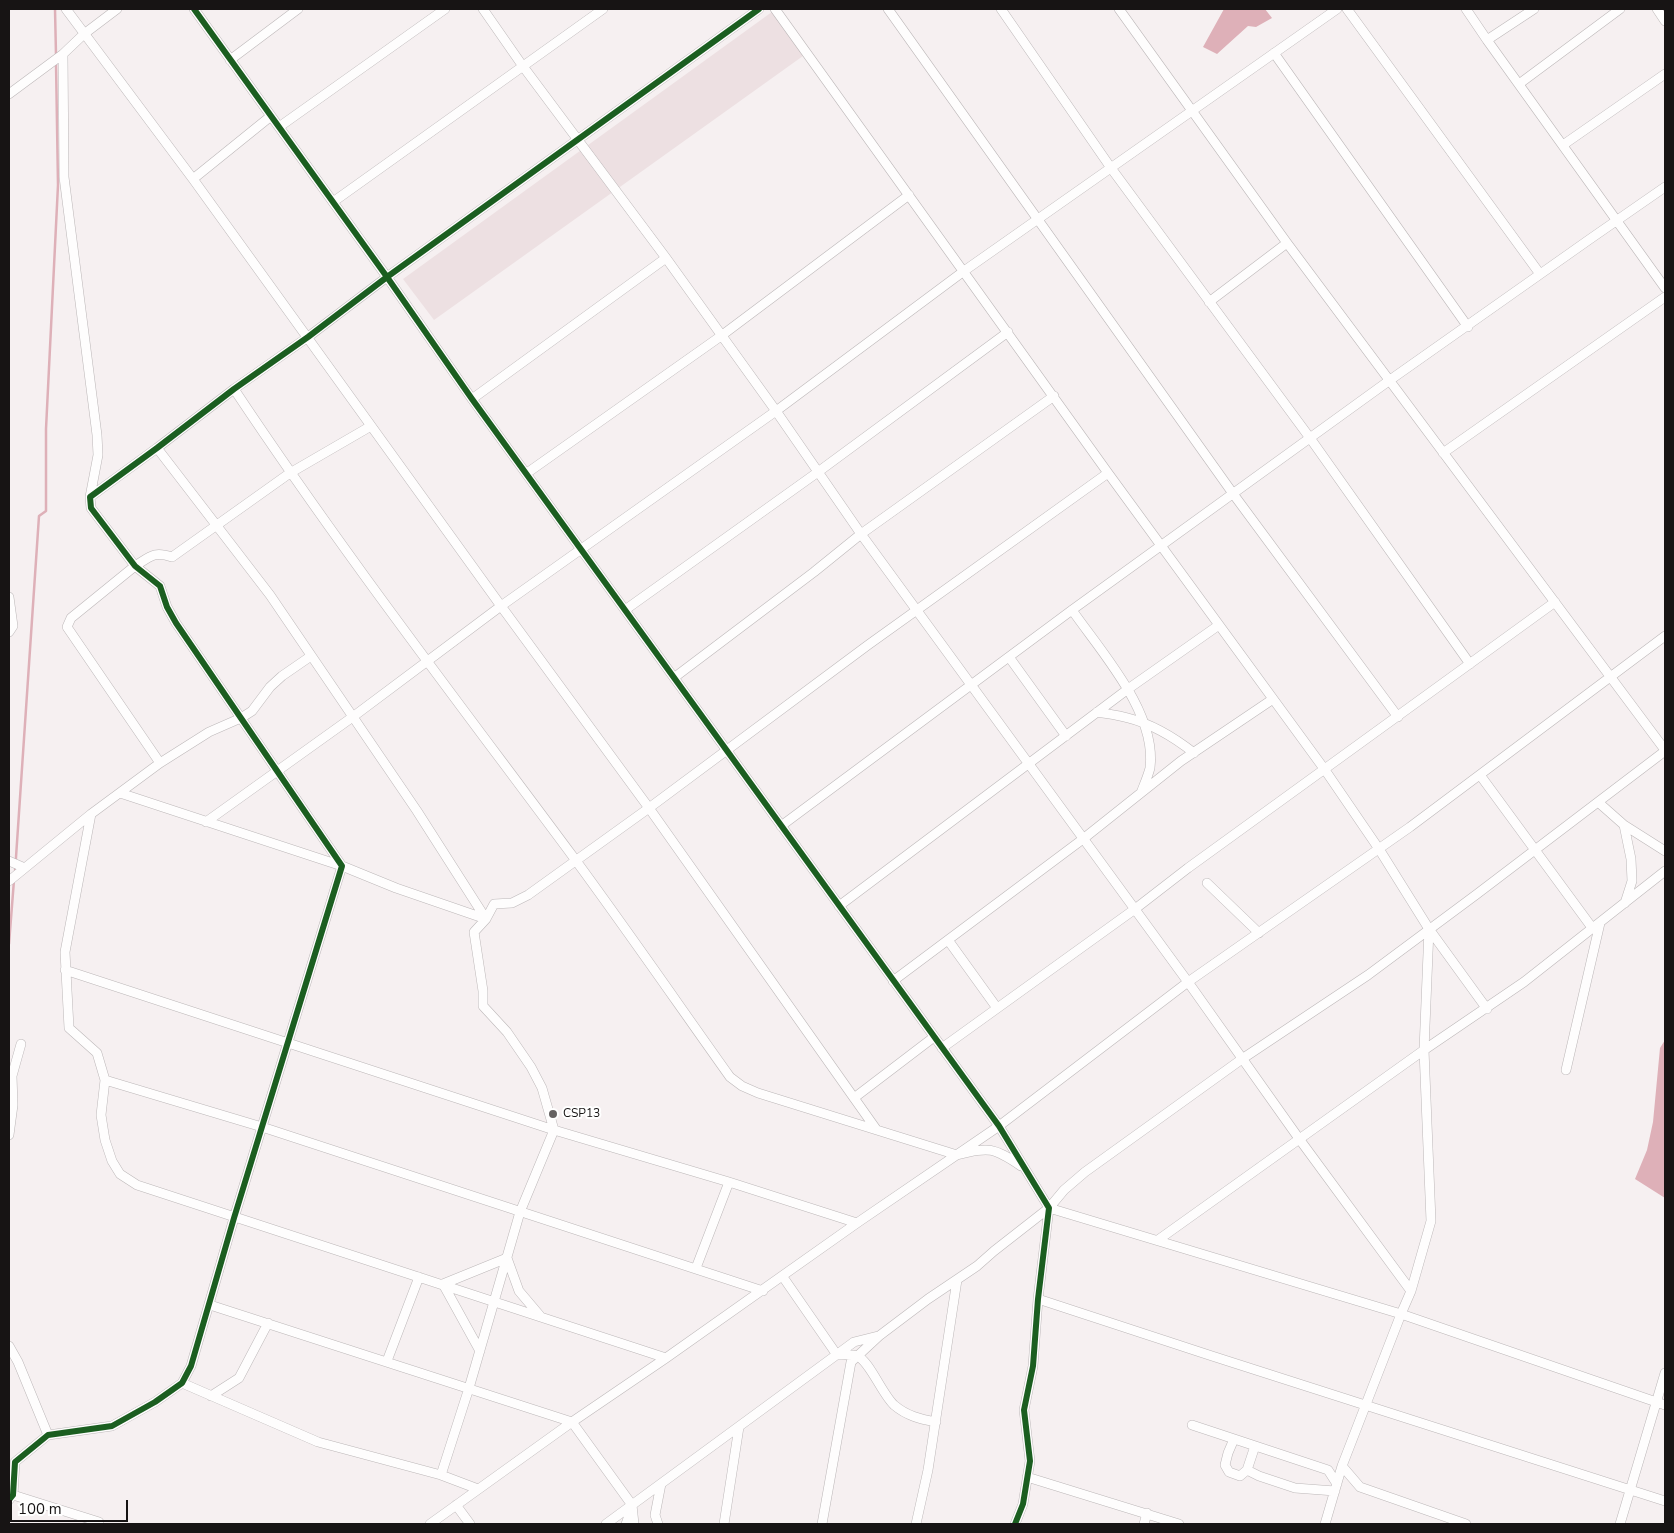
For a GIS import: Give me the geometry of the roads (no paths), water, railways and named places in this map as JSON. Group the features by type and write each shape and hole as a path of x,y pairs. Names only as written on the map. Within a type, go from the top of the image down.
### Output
{"street":[{"path":"66,9 193,179 649,808 876,1129"},
{"path":"10,91 63,54 84,34 117,9"},
{"path":"194,9 387,277 472,400 527,473 780,826 999,1126 1050,1208 1038,1299 1033,1366 1024,1410 1030,1461 1023,1504 1016,1524"},
{"path":"230,60 298,9"},
{"path":"279,127 445,9"},
{"path":"482,9 666,258 776,411 861,534 1411,1291"},
{"path":"333,202 522,65 603,9"},
{"path":"90,497 387,277 760,9"},
{"path":"775,9 1108,473 1325,770 1379,849 1429,929 1487,1009"},
{"path":"888,9 1234,495 1398,717"},
{"path":"1001,9 1111,168 1310,438 1470,664"},
{"path":"822,1524 851,1362 879,1336 977,1266 994,1250 1050,1208 1064,1190 1085,1172 1242,1059 1368,975 1665,750 1287,243 1119,9"},
{"path":"206,822 354,716 580,549 776,411 1037,218 1337,9"},
{"path":"1347,9 1540,274"},
{"path":"1466,9 1665,288"},
{"path":"1488,40 1534,9"},
{"path":"1519,84 1620,9"},
{"path":"1657,9 1665,21"},
{"path":"1274,53 1468,327"},
{"path":"63,54 64,177 98,435 98,455 90,497 91,508 135,566 160,586 167,606 176,622 342,866"},
{"path":"1563,145 1665,74"},
{"path":"193,179 271,116"},
{"path":"780,826 1072,610 1234,495 1390,380 1665,187"},
{"path":"527,473 721,336 909,195"},
{"path":"1209,302 1287,243"},
{"path":"472,400 666,258"},
{"path":"1443,453 1665,297"},
{"path":"625,610 818,472 1008,332"},
{"path":"234,389 290,473 575,860 730,1077 742,1086 758,1093 957,1155 982,1149 1001,1152 1025,1169"},
{"path":"675,677 861,534 1054,396"},
{"path":"160,763 67,628 71,618 146,558 159,553 172,557 290,473 371,426"},
{"path":"157,448 270,595 417,810 486,919"},
{"path":"441,1476 469,1388 520,1212 554,1130 542,1088 531,1067 507,1032 483,1006 484,991 474,932 486,919 494,904 512,903 528,896 916,610 1108,473"},
{"path":"9,597 13,626 9,632"},
{"path":"942,1048 1555,602"},
{"path":"1072,610 1128,689 1145,724 1149,739 1150,768 1141,793"},
{"path":"838,906 1128,689 1219,625"},
{"path":"430,1524 572,1422 999,1126 1188,982 1259,934 1480,776 1665,636"},
{"path":"9,881 91,814 160,763 209,732 252,711 270,687 282,676 311,656"},
{"path":"1009,657 1066,736"},
{"path":"893,981 1083,839 1194,753 1273,699"},
{"path":"1097,712 1128,718 1145,724 1177,740 1194,753"},
{"path":"1480,776 1593,929"},
{"path":"120,793 342,866 396,888 486,919"},
{"path":"1598,802 1624,825 1665,851"},
{"path":"91,814 64,952 69,1028 98,1053 105,1080 101,1114 105,1140 112,1161 120,1174 137,1185 234,1218 443,1284 666,1358"},
{"path":"1624,825 1631,859 1632,881 1625,904"},
{"path":"9,861 25,868"},
{"path":"99,1522 11,1497 15,1462 48,1435 112,1426 155,1402 182,1383 190,1366 210,1305 234,1218 342,866"},
{"path":"1158,1240 1424,1050 1487,1009 1665,872"},
{"path":"1207,883 1259,934"},
{"path":"1566,1070 1600,923"},
{"path":"1325,1524 1342,1466 1411,1291 1431,1221 1424,1050 1429,929"},
{"path":"948,940 997,1008"},
{"path":"65,970 554,1130 858,1223"},
{"path":"854,1098 934,1037"},
{"path":"9,1135 13,1104 12,1076 20,1044"},
{"path":"105,1080 262,1127 763,1290"},
{"path":"696,1268 729,1182"},
{"path":"1050,1208 1401,1314 1661,1404"},
{"path":"443,1284 507,1258"},
{"path":"507,1258 520,1291 541,1317"},
{"path":"387,1361 419,1277"},
{"path":"783,1277 837,1354 858,1356 867,1364 877,1383 893,1404 911,1417 936,1422"},
{"path":"916,1524 928,1470 957,1280"},
{"path":"443,1284 480,1351"},
{"path":"1038,1299 1665,1501"},
{"path":"210,1305 572,1422 632,1505 634,1524"},
{"path":"211,1396 239,1378 268,1323"},
{"path":"606,1524 854,1342 879,1336"},
{"path":"9,1346 18,1362 48,1435"},
{"path":"1620,1524 1661,1404 1665,1372"},
{"path":"182,1383 318,1442 441,1476 478,1489"},
{"path":"1192,1425 1328,1470 1336,1488"},
{"path":"724,1524 739,1427"},
{"path":"1234,1439 1225,1465 1229,1472 1240,1476 1247,1470 1255,1446"},
{"path":"1342,1466 1360,1487 1466,1524"},
{"path":"1247,1470 1295,1488 1336,1488"},
{"path":"1028,1477 1179,1524"},
{"path":"658,1524 654,1515 661,1484"},
{"path":"456,1505 470,1524"},
{"path":"626,1524 632,1505"},
{"path":"1144,1524 1147,1513"},
{"path":"1433,1524 1436,1514"}],"waterway":[{"path":"55,9 56,55"},
{"path":"1662,9 1665,13"},
{"path":"15,872 39,516 46,511 46,429 58,185 56,63"},
{"path":"9,944 14,880"}],"place":[{"name":"CSP13","path":"553,1114"}]}
